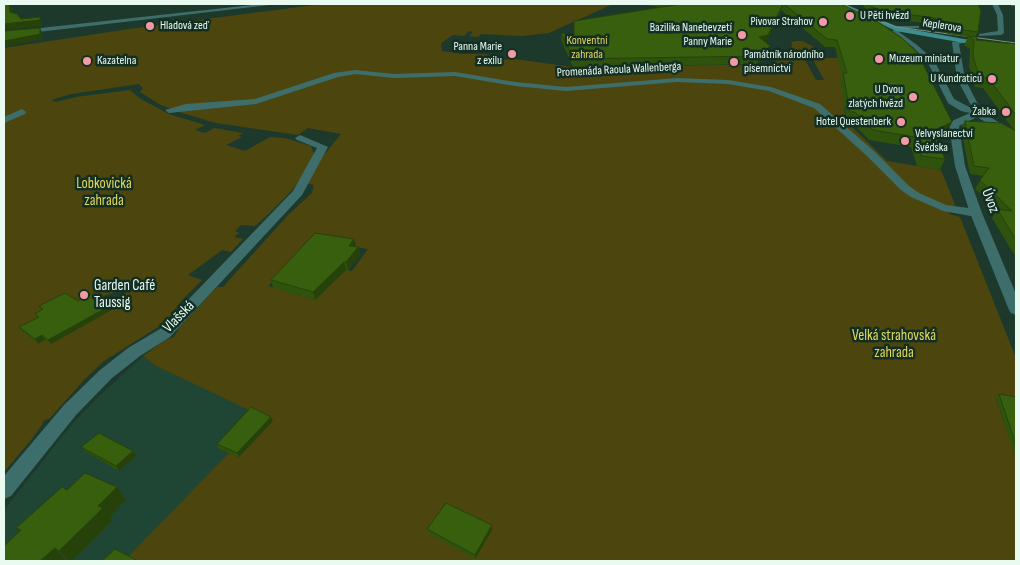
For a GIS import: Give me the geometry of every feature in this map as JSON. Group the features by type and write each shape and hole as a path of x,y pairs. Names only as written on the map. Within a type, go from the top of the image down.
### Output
{"main road":[{"path":"841,4 853,9"},
{"path":"847,4 872,21"},
{"name":"Keplerova","path":"872,21 980,35 1016,46"},
{"name":"Keplerova","path":"872,21 896,29 1016,46"}],"street":[{"path":"4,34 276,4"},
{"path":"833,4 872,21"},
{"path":"980,35 1001,33 1000,15 995,4"},
{"path":"917,27 901,26 896,29 896,33 915,46 931,62 952,101 964,109 978,113 1016,137"},
{"path":"964,40 955,42 961,79 978,113"},
{"name":"Promenáda Raoula Wallenberga","path":"169,110 256,101 338,75 355,72 394,76 456,74 515,84 566,89 677,80 728,82 771,89 808,102 824,111 905,188 915,195 943,208 976,213"},
{"path":"4,120 22,112"},
{"name":"Úvoz","path":"978,113 954,125 960,166 976,213 1016,310"},
{"name":"Vlašská","path":"4,490 70,410 106,374 134,352 164,333 298,193 323,147 300,138"}],"shaded area":[{"path":"143,356 156,366 273,421 554,561 4,561 4,510 72,424"}],"green space":[{"path":"322,4 613,4 549,33 522,36 481,34 478,37 469,36 473,32 469,31 464,36 453,35 441,43 442,51 462,54 486,54 500,60 514,59 573,67 575,71 590,70 589,67 778,64 772,58 804,58 816,80 824,80 812,58 838,58 893,113 844,108 846,121 887,161 941,170 958,212 949,212 949,214 960,217 1016,358 1016,403 996,399 1016,456 1016,561 124,561 229,453 239,457 253,412 156,366 143,356 165,340 174,337 180,327 217,287 223,287 288,215 312,193 314,185 307,183 314,167 341,134 308,128 298,135 216,123 161,105 140,92 143,88 139,84 71,94 51,100 56,102 76,97 130,90 139,98 169,114 205,125 195,130 205,133 214,128 243,133 238,136 242,137 226,145 245,151 270,137 285,138 311,146 314,154 306,171 293,189 274,209 255,226 241,225 235,231 239,233 234,237 243,239 231,252 222,250 188,275 202,280 181,301 170,316 158,327 104,361 50,418 43,421 31,440 4,472 4,48 129,29","holes":["341,245 368,249 352,271 297,261","278,277 315,300 268,286","123,290 126,293 120,296 124,299 45,340 46,314"]},
{"path":"802,41 824,52 794,52 791,50 792,42"}],"building":[{"path":"4,4 9,4 10,12 17,14 21,19 40,17 40,20 4,24"},
{"path":"681,4 783,4 768,35 759,37 770,46 759,56 574,59 561,33 574,35 574,21"},
{"path":"784,4 841,4 878,22 902,38 917,52 952,122 933,131 945,159 921,156 915,137 873,130 855,112 850,112 843,73 847,73 837,40 827,39"},
{"path":"868,4 978,4 981,10 978,32 951,28 935,18 883,11"},
{"path":"40,28 40,34 4,41 4,31"},
{"path":"968,36 977,37 976,40 1016,44 1016,115 988,78 980,78 973,57 974,40"},
{"path":"965,121 1001,123 1016,131 1016,240 997,209 1012,211 980,180 989,168 974,166"},
{"path":"315,233 354,239 349,246 358,247 346,262 313,292 271,280"},
{"path":"96,292 115,303 48,340 42,335 35,339 19,327 39,317 35,314 43,309 39,306 65,293 78,301"},
{"path":"999,394 1016,397 1016,445"},
{"path":"251,407 271,417 237,453 217,444"},
{"path":"99,433 133,451 116,466 81,447"},
{"path":"85,473 117,487 98,506 103,508 59,551 55,548 40,561 4,561 4,546 21,530 16,528 62,487 67,490"},
{"path":"446,503 492,525 475,555 427,529"},
{"path":"115,549 138,561 102,561"}],"tram line":[{"path":"842,4 872,19 897,27 1016,43"}],"place":[{"name":"U Pěti hvězd","path":"850,16"},
{"name":"Pivovar Strahov","path":"823,22"},
{"name":"Hladová zeď","path":"150,26"},
{"name":"Bazilika Nanebevzetí Panny Marie","path":"742,35"},
{"name":"Panna Marie z exilu","path":"512,54"},
{"name":"Muzeum miniatur","path":"879,59"},
{"name":"Kazatelna","path":"87,61"},
{"name":"Památník národního písemnictví","path":"734,62"},
{"name":"U Kundraticů","path":"992,79"},
{"name":"U Dvou zlatých hvězd","path":"913,97"},
{"name":"Żabka","path":"1006,112"},
{"name":"Hotel Questenberk","path":"901,122"},
{"name":"Velvyslanectví Švédska","path":"905,141"},
{"name":"Garden Café Taussig","path":"84,295"}],"park label":[{"name":"Konventní zahrada","path":"587,48"},
{"name":"Lobkovická zahrada","path":"104,192"},
{"name":"Velká strahovská zahrada","path":"894,344"}]}
